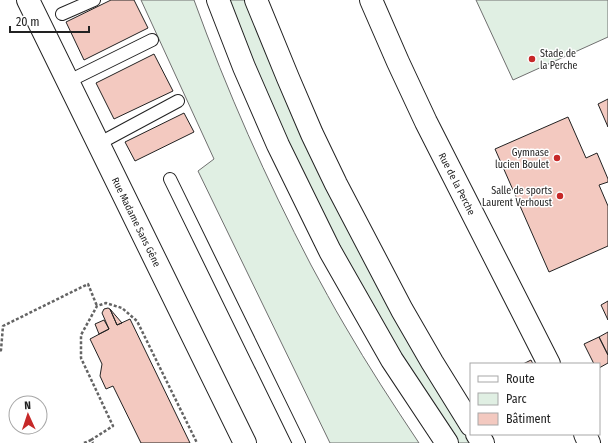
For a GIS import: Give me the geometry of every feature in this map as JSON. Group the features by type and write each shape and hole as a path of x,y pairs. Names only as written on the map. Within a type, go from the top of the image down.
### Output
{"main road":[{"name":"Rue Madame Sans Gêne","path":"28,0 245,443"},
{"path":"218,0 244,67 278,146 319,230 342,274 388,353 447,443"},
{"path":"256,0 290,84 336,184 402,310 470,423"},
{"name":"Rue de la Perche","path":"371,0 426,122 548,363"}],"lane":[{"path":"62,14 90,1"},
{"path":"67,82 152,40"},
{"path":"98,144 178,101"},
{"path":"170,179 299,443"}],"path":[{"path":"0,350 3,326 88,284 97,306"},
{"path":"84,443 113,426 81,358 81,335 97,306 106,302 122,308 137,321 197,443"}],"green space":[{"path":"141,0 194,0 220,68 248,134 294,233 354,341 419,443 330,443 198,171 214,159"},
{"path":"226,0 247,0 474,443 456,443 422,392 317,208"},
{"name":"Stade de la Perche","path":"476,0 608,0 608,37 513,80"}],"building":[{"path":"111,0 134,0 148,28 84,60 66,22"},
{"path":"154,54 173,91 114,119 96,83"},
{"path":"608,99 608,127 598,104"},
{"path":"184,113 194,132 135,161 125,142"},
{"name":"Salle de sports Laurent Verhoust","path":"568,117 586,158 597,153 608,179 608,182 599,185 608,206 608,246 549,272 495,149"},
{"path":"608,301 608,320 601,305"},
{"path":"104,309 110,309 117,325 130,319 190,443 141,443 113,386 106,389 100,376 102,364 90,339 109,329 102,313"},
{"path":"110,309 122,323 117,325"},
{"path":"104,320 109,329 99,334 95,324"},
{"path":"608,332 608,355 599,337"},
{"path":"599,337 608,355 608,363 600,367 600,363 594,363 584,344"},
{"path":"531,360 532,363 525,363"}],"place":[{"name":"Stade de la Perche","path":"532,59"},
{"name":"Gymnase lucien Boulet","path":"557,158"},
{"name":"Salle de sports Laurent Verhoust","path":"560,196"}]}
